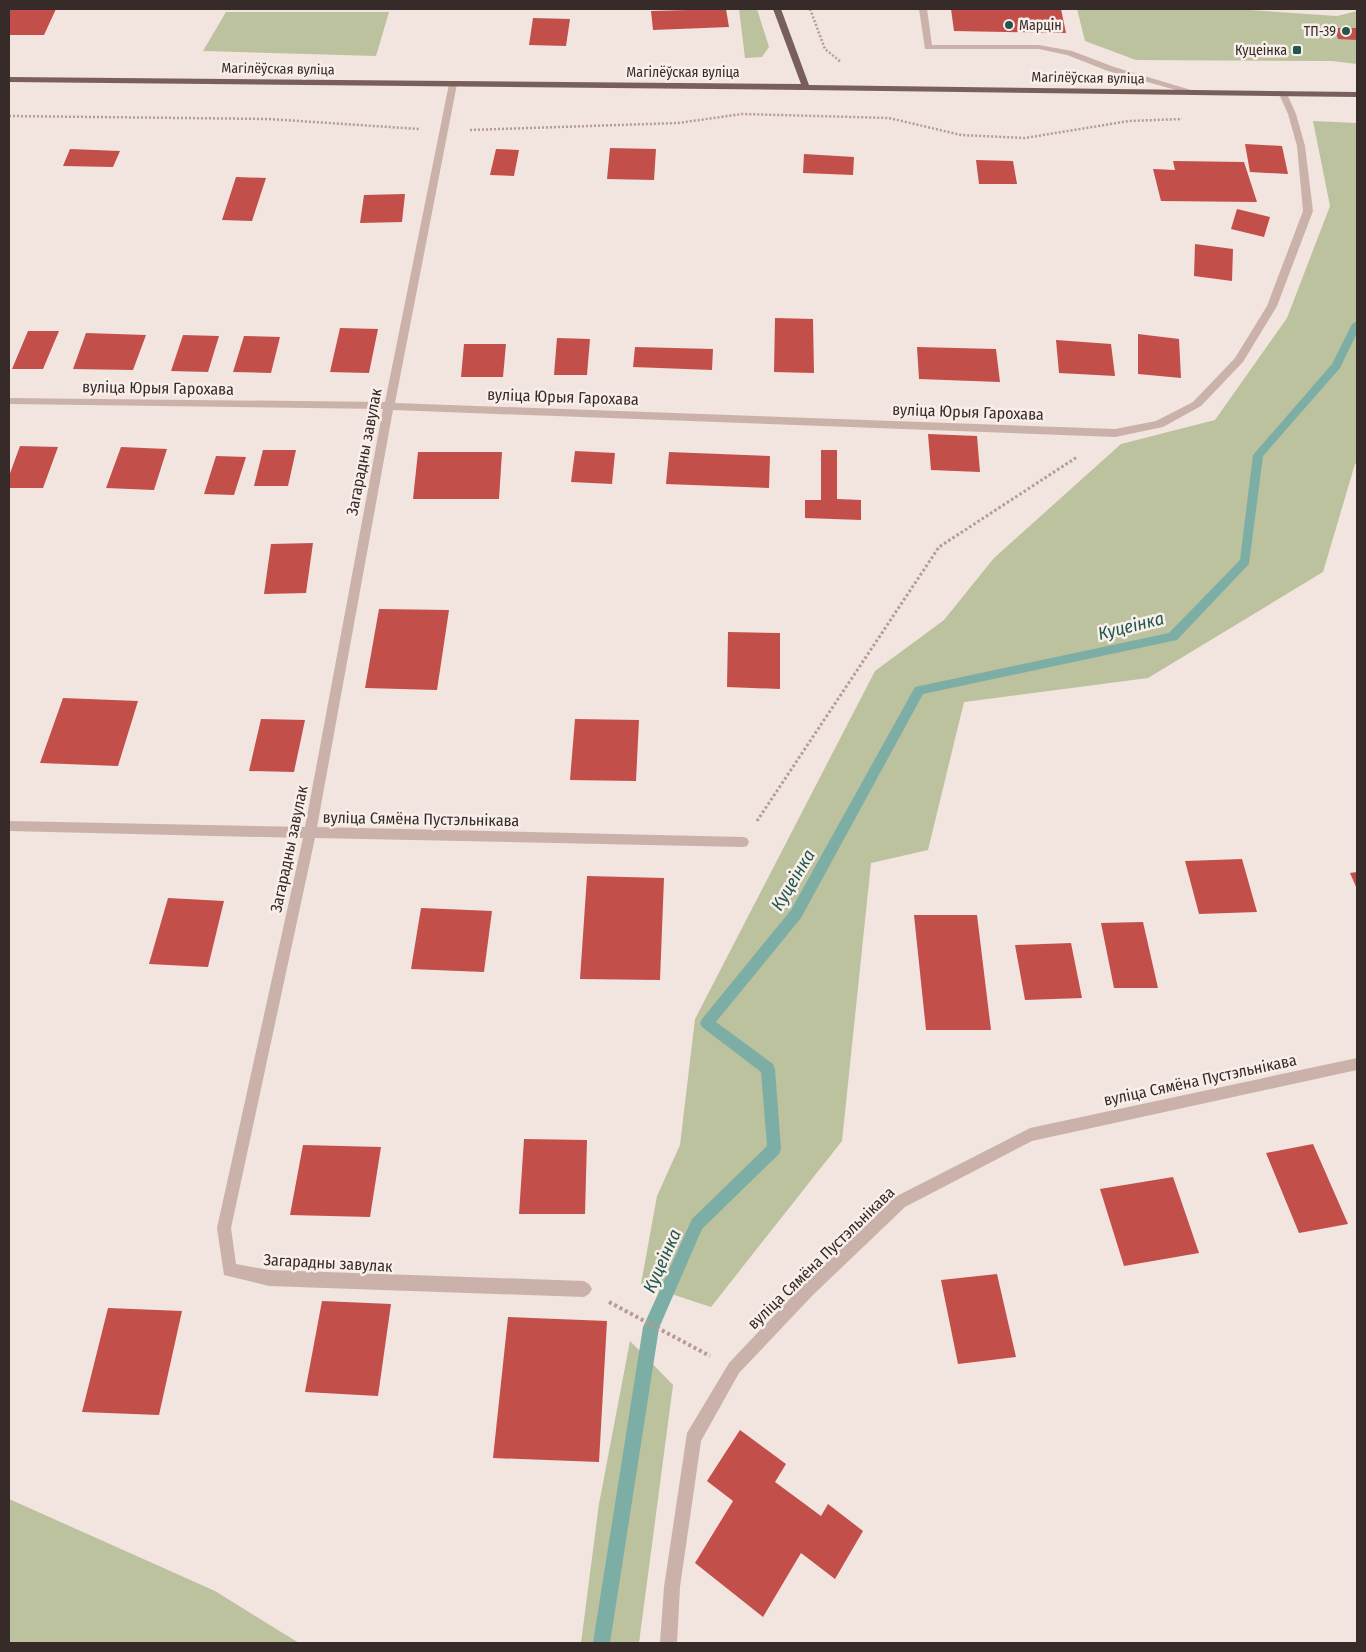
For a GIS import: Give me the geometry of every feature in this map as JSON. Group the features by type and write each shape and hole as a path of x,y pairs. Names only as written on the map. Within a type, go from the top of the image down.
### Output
{"main road":[{"path":"777,9 806,87"},
{"name":"Магілёўская вуліца","path":"9,80 806,87 1357,95"}],"street":[{"path":"923,9 928,47 1039,47 1069,53 1111,69 1198,93"},
{"name":"Загарадны завулак","path":"453,84 389,406 310,834 224,1228 229,1270 269,1278 584,1289"},
{"name":"вуліца Юрыя Гарохава","path":"9,401 389,406 1116,433 1159,424 1197,404 1239,360 1272,306 1308,211 1301,146 1284,94"},
{"name":"вуліца Сямёна Пустэльнікава","path":"9,826 743,842"},
{"name":"вуліца Сямёна Пустэльнікава","path":"668,1643 672,1587 693,1439 734,1368 808,1290 900,1202 1030,1135 1357,1064"}],"path":[{"path":"9,116 131,116 341,122 444,132 678,123 742,114 889,118 961,135 1025,138 1128,121 1186,119"},
{"path":"743,842 939,547 1116,433"},
{"path":"635,1315 734,1368"}],"green space":[{"path":"739,9 757,9 769,47 762,57 745,58"},
{"path":"1077,9 1235,9 1337,16 1357,11 1357,64 1332,61 1136,60 1085,41"},
{"path":"226,12 389,12 376,56 203,51"},
{"path":"1313,121 1357,123 1357,463 1355,464 1323,572 1148,678 964,702 928,850 871,863 842,1141 711,1307 641,1284 657,1196 680,1145 695,1019 875,671 944,620 994,558 1121,444 1215,420 1287,318 1330,206"},
{"path":"630,1341 673,1385 639,1643 581,1643 599,1504"},
{"path":"9,1499 215,1591 299,1643 9,1643"}],"building":[{"path":"9,9 56,9 44,35 9,35"},
{"path":"726,9 729,27 653,30 651,11"},
{"name":"Марцін","path":"951,9 1061,9 1066,33 954,31"},
{"path":"533,18 570,19 566,46 529,45"},
{"name":"ТП-39","path":"1335,28 1356,28 1357,40 1338,39"},
{"path":"1245,144 1282,146 1288,174 1250,172"},
{"path":"610,148 656,149 654,180 607,179"},
{"path":"70,149 120,151 113,167 63,166"},
{"path":"496,149 519,150 514,176 490,175"},
{"path":"804,154 854,157 853,175 803,173"},
{"path":"976,160 1013,161 1017,184 979,184"},
{"path":"1173,161 1244,162 1257,202 1161,201 1153,169 1175,170"},
{"path":"236,177 266,178 252,221 222,220"},
{"path":"405,194 402,222 360,223 364,195"},
{"path":"1237,209 1270,217 1264,237 1231,229"},
{"path":"1195,244 1233,249 1232,281 1194,276"},
{"path":"775,318 813,319 814,373 774,372"},
{"path":"340,328 378,329 369,373 330,372"},
{"path":"28,331 59,331 43,369 12,369"},
{"path":"86,333 146,335 133,370 73,369"},
{"path":"1138,334 1179,339 1181,378 1138,374"},
{"path":"183,335 219,336 208,372 171,371"},
{"path":"244,336 280,337 271,373 233,372"},
{"path":"557,338 590,339 587,375 554,375"},
{"path":"1056,340 1111,344 1115,376 1059,373"},
{"path":"464,344 506,344 503,377 461,377"},
{"path":"635,347 713,349 712,370 633,367"},
{"path":"917,347 996,349 1000,382 919,379"},
{"path":"928,434 977,436 980,472 931,470"},
{"path":"20,446 58,447 43,488 9,488 9,476"},
{"path":"121,447 167,449 154,490 106,488"},
{"path":"263,450 296,450 288,486 254,486"},
{"path":"821,450 837,450 837,499 861,500 861,520 805,518 805,500 821,500"},
{"path":"575,451 615,453 612,484 571,482"},
{"path":"418,452 502,452 499,499 413,499"},
{"path":"669,452 770,456 769,488 666,484"},
{"path":"216,456 246,457 234,495 204,494"},
{"path":"313,543 306,593 264,594 271,544"},
{"path":"379,609 449,610 437,690 365,688"},
{"path":"728,632 780,633 780,689 727,687"},
{"path":"63,698 138,701 118,766 40,763"},
{"path":"261,719 305,720 294,772 249,771"},
{"path":"575,719 639,720 636,781 570,780"},
{"path":"1242,859 1257,912 1199,914 1185,861"},
{"path":"1357,872 1357,889 1350,873"},
{"path":"587,876 664,878 660,980 580,979"},
{"path":"168,898 224,901 208,967 149,964"},
{"path":"421,908 492,911 484,972 411,969"},
{"path":"914,915 977,915 991,1030 926,1030"},
{"path":"1143,922 1158,988 1114,988 1101,923"},
{"path":"1071,943 1082,998 1025,1000 1015,945"},
{"path":"524,1139 587,1140 585,1214 519,1214"},
{"path":"1313,1144 1348,1224 1299,1233 1266,1153"},
{"path":"303,1145 381,1147 370,1217 290,1215"},
{"path":"1173,1177 1199,1253 1124,1266 1100,1189"},
{"path":"997,1274 1016,1357 958,1364 941,1280"},
{"path":"322,1301 391,1304 378,1396 305,1392"},
{"path":"108,1308 182,1311 159,1415 82,1412"},
{"path":"508,1317 607,1321 599,1462 493,1458"},
{"path":"740,1430 786,1464 775,1482 821,1516 828,1504 863,1531 835,1579 801,1553 763,1617 695,1563 733,1501 707,1481"}],"waterway":[{"name":"Куцеінка","path":"601,1643 651,1327 697,1224 774,1149 768,1069 707,1023 796,914 919,690 1173,637 1245,561 1258,455 1336,366 1357,324"}],"place":[{"name":"Марцін","path":"1009,25"},
{"name":"ТП-39","path":"1346,31"},
{"name":"Куцеінка","path":"1297,50"}]}
